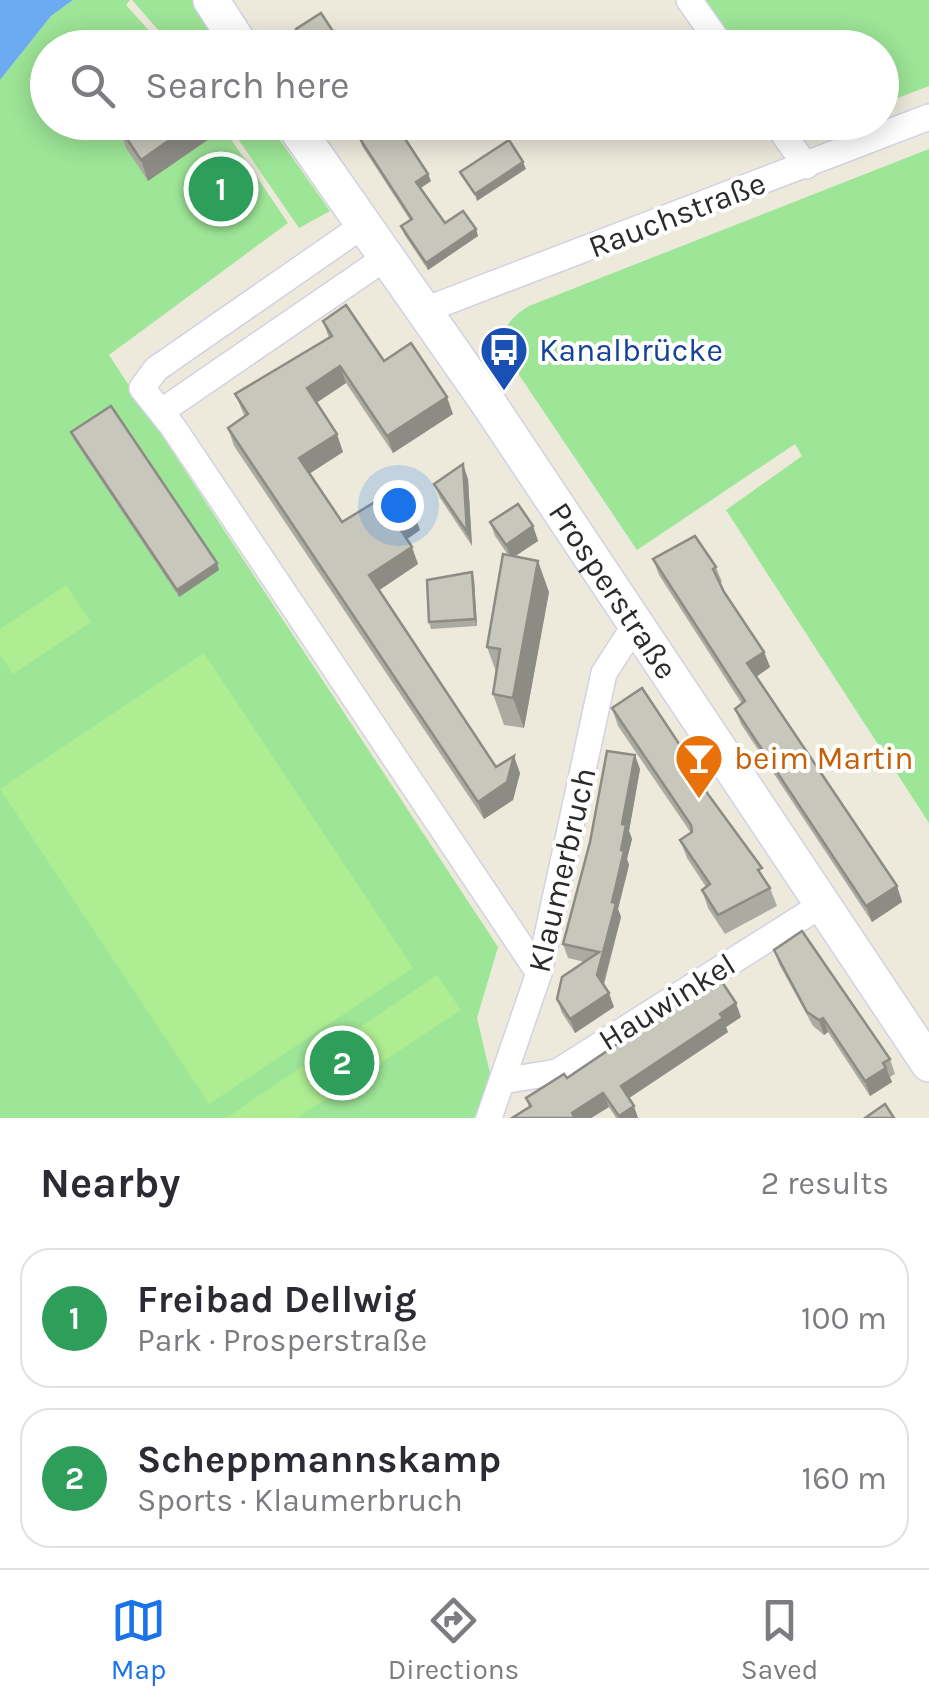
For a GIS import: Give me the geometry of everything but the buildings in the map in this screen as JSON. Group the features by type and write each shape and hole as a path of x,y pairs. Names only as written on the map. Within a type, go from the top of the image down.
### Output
{"main road":[{"path":"211,0 230,30"},
{"name":"Prosperstraße","path":"305,140 425,310 929,1064"}],"street":[{"path":"689,0 710,30"},
{"name":"Rauchstraße","path":"899,129 929,117"},
{"path":"788,140 806,166"},
{"name":"Rauchstraße","path":"425,310 871,140"},
{"path":"365,224 156,368 142,388 162,411 539,973"},
{"path":"162,411 388,256"},
{"name":"Klaumerbruch","path":"489,1118 539,973 604,674 635,625"},
{"name":"Hauwinkel","path":"504,1082 557,1072 823,904"}],"green space":[{"path":"73,0 130,0 126,5 149,30 40,30"},
{"path":"132,0 193,0 213,30 158,30"},
{"path":"703,0 929,0 929,86 899,97 899,30 725,30"},
{"path":"30,42 30,140 232,140 288,223 109,355 498,947 477,1018 491,1077 474,1118 0,1118 0,80"},
{"path":"239,140 280,140 330,211 299,228"},
{"path":"929,149 929,823 726,510 802,456 795,444 637,550 507,357 505,340 510,322 529,306"},
{"path":"66,585 91,622 13,674 0,655 0,629"},
{"path":"204,653 413,968 209,1104 0,789"},
{"path":"437,975 461,1010 297,1118 226,1118"}],"water":[{"path":"0,0 73,0 40,30 30,30 30,42 0,80"}],"place":[{"name":"Freibad Dellwig","path":"221,189"},
{"name":"Kanalbrücke","path":"504,392"},
{"name":"beim Martin","path":"699,800"},
{"name":"Scheppmannskamp","path":"342,1063"}]}
